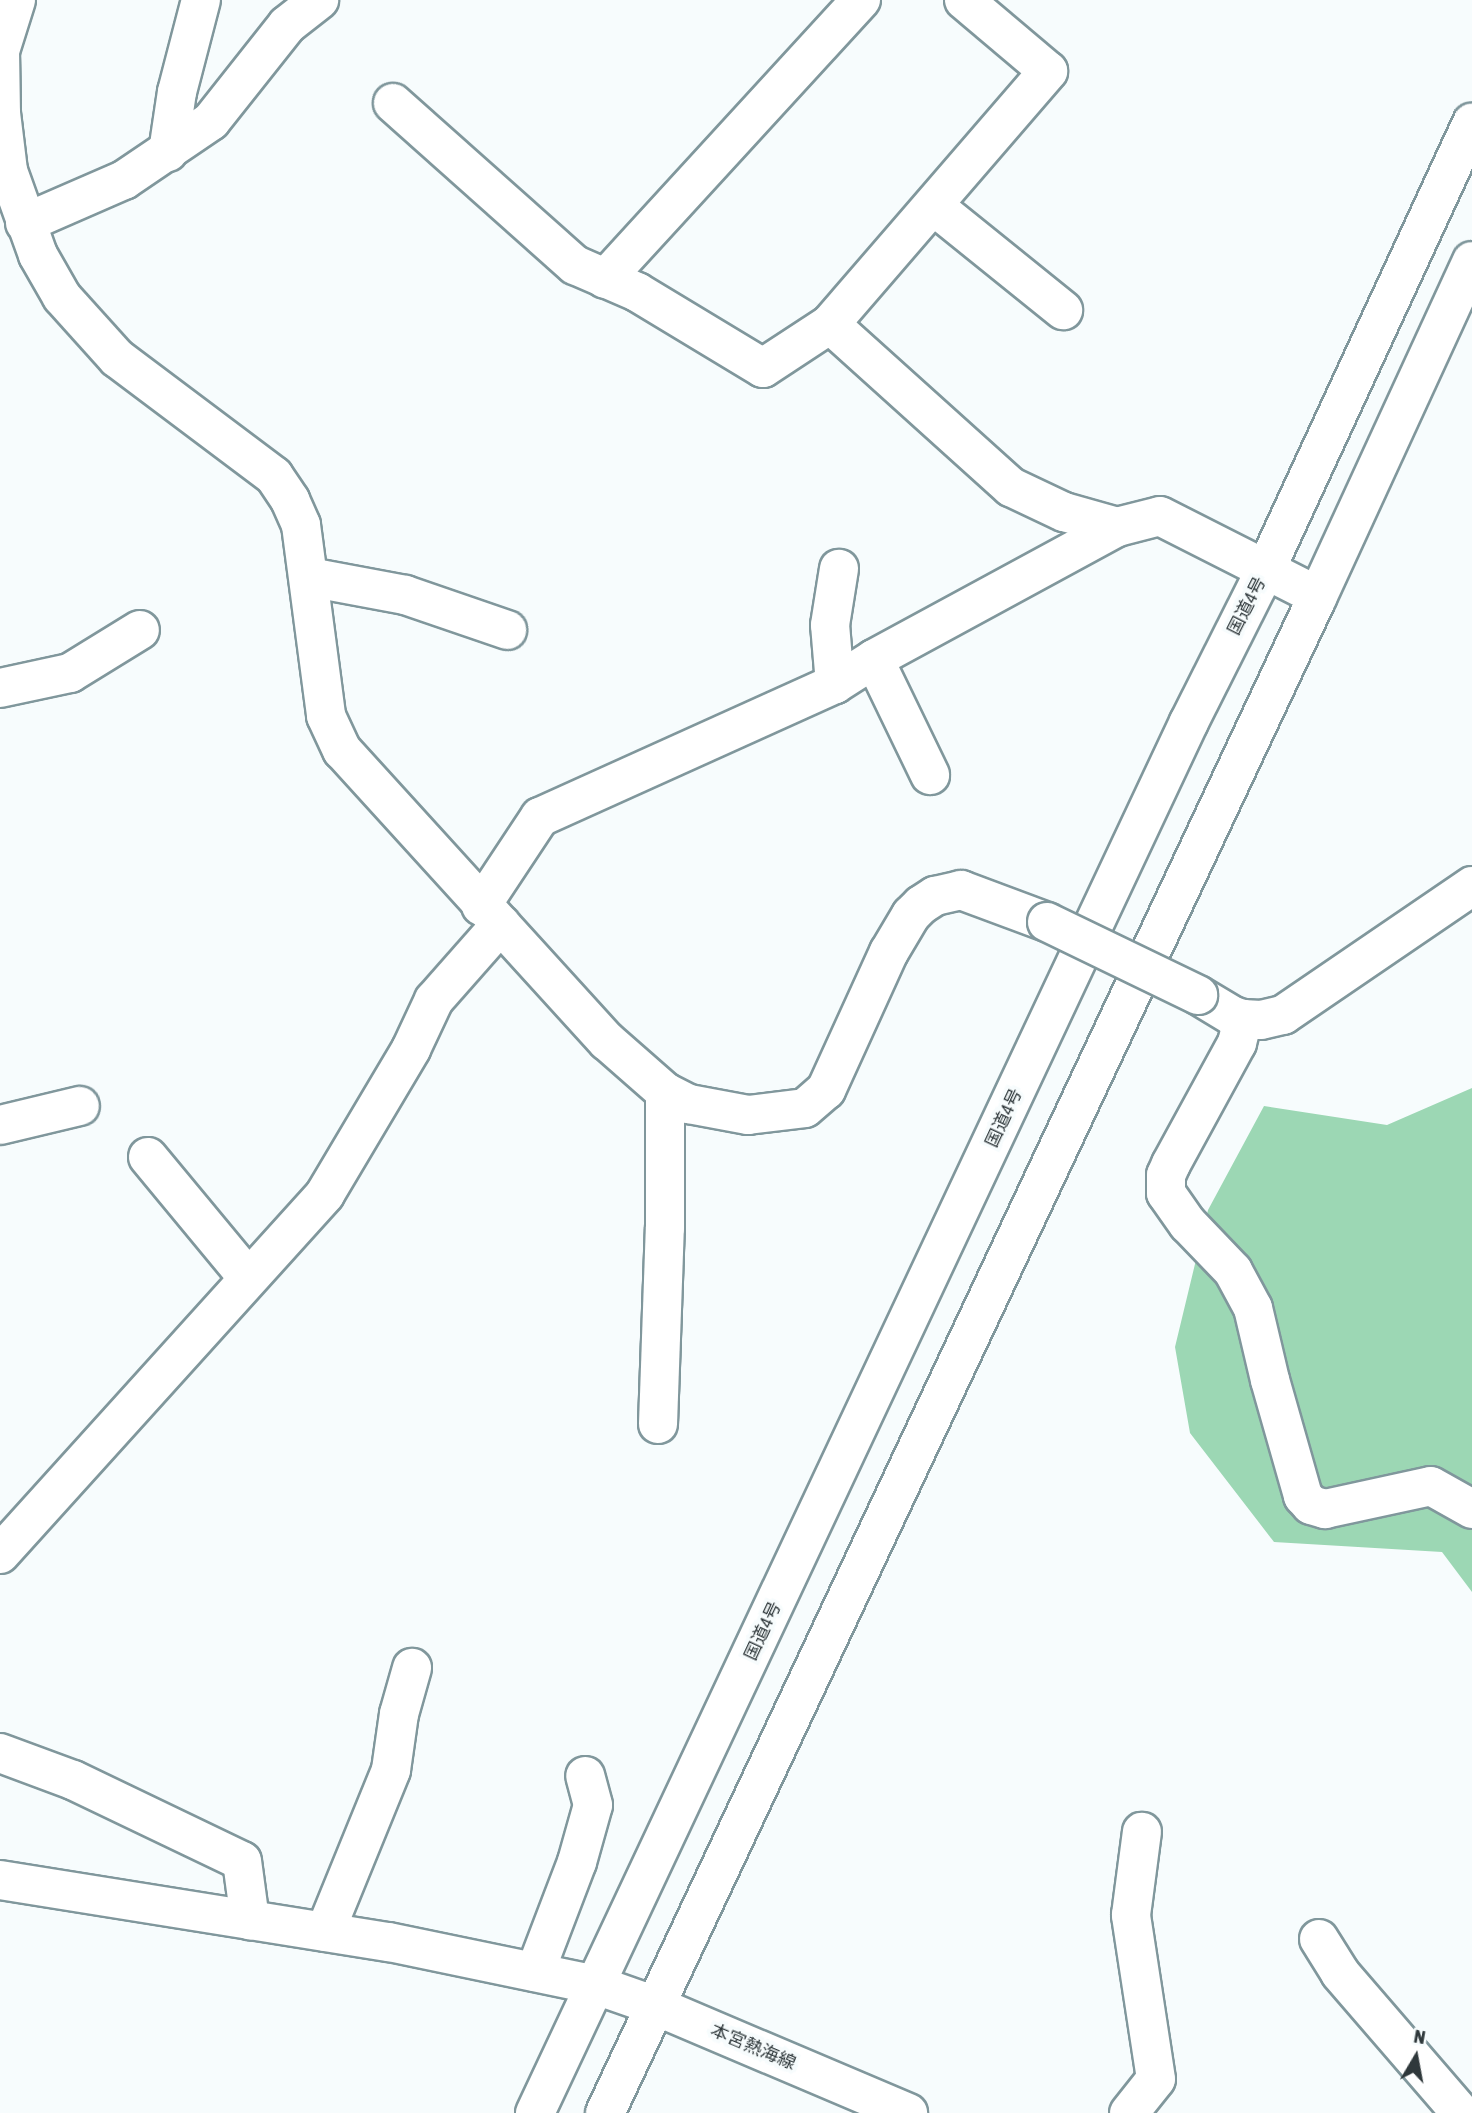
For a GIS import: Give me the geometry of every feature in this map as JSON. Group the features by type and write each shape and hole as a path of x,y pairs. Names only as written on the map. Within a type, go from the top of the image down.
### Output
{"main road":[{"path":"16,0 0,51 1,113 8,171 14,207 62,297 117,358 274,476 290,499 301,525 326,716 342,750 607,1041 665,1092 708,1110 748,1115 805,1108 826,1090 889,952 911,915 935,896 961,890 1047,922 1198,995 1233,1016 1261,1020 1283,1014 1472,886"},
{"path":"168,152 177,92 201,0"},
{"path":"14,207 124,180 168,152 211,121 287,25 319,0"},
{"path":"605,279 862,0"},
{"path":"393,103 575,265 637,292 763,368 830,324 1048,71 964,0"},
{"name":"国道4号","path":"535,2113 1189,722 1265,571 1472,123"},
{"path":"934,206 1063,310"},
{"path":"605,2113 1318,596 1472,261"},
{"path":"830,324 1011,487 1064,512 1116,527"},
{"path":"0,1554 325,1194 411,1049 435,1000 491,915 540,817 835,684 874,659 1116,527 1160,516 1318,596"},
{"path":"835,684 830,625 839,569"},
{"path":"309,577 405,595 507,631"},
{"path":"0,688 70,673 140,631"},
{"path":"874,659 930,775"},
{"path":"1243,1019 1237,1043 1166,1175 1166,1193 1188,1224 1233,1271 1253,1308 1303,1496 1311,1505 1325,1509 1431,1486 1472,1509"},
{"path":"658,1424 665,1228 665,1092"},
{"path":"0,1125 80,1106"},
{"path":"148,1157 248,1278"},
{"path":"325,1932 391,1770 399,1714 412,1668"},
{"path":"0,1753 73,1780 242,1861 250,1920"},
{"path":"535,1972 577,1862 593,1805 585,1776"},
{"path":"1129,2113 1156,2079 1131,1915 1142,1832"},
{"name":"本宮熱海線","path":"0,1880 325,1932 596,1985 656,2006 908,2113"},
{"path":"1319,1940 1340,1973 1461,2113"}],"green space":[{"path":"1472,1088 1472,1592 1442,1552 1274,1542 1190,1433 1175,1347 1208,1210 1264,1106 1387,1125"}]}
